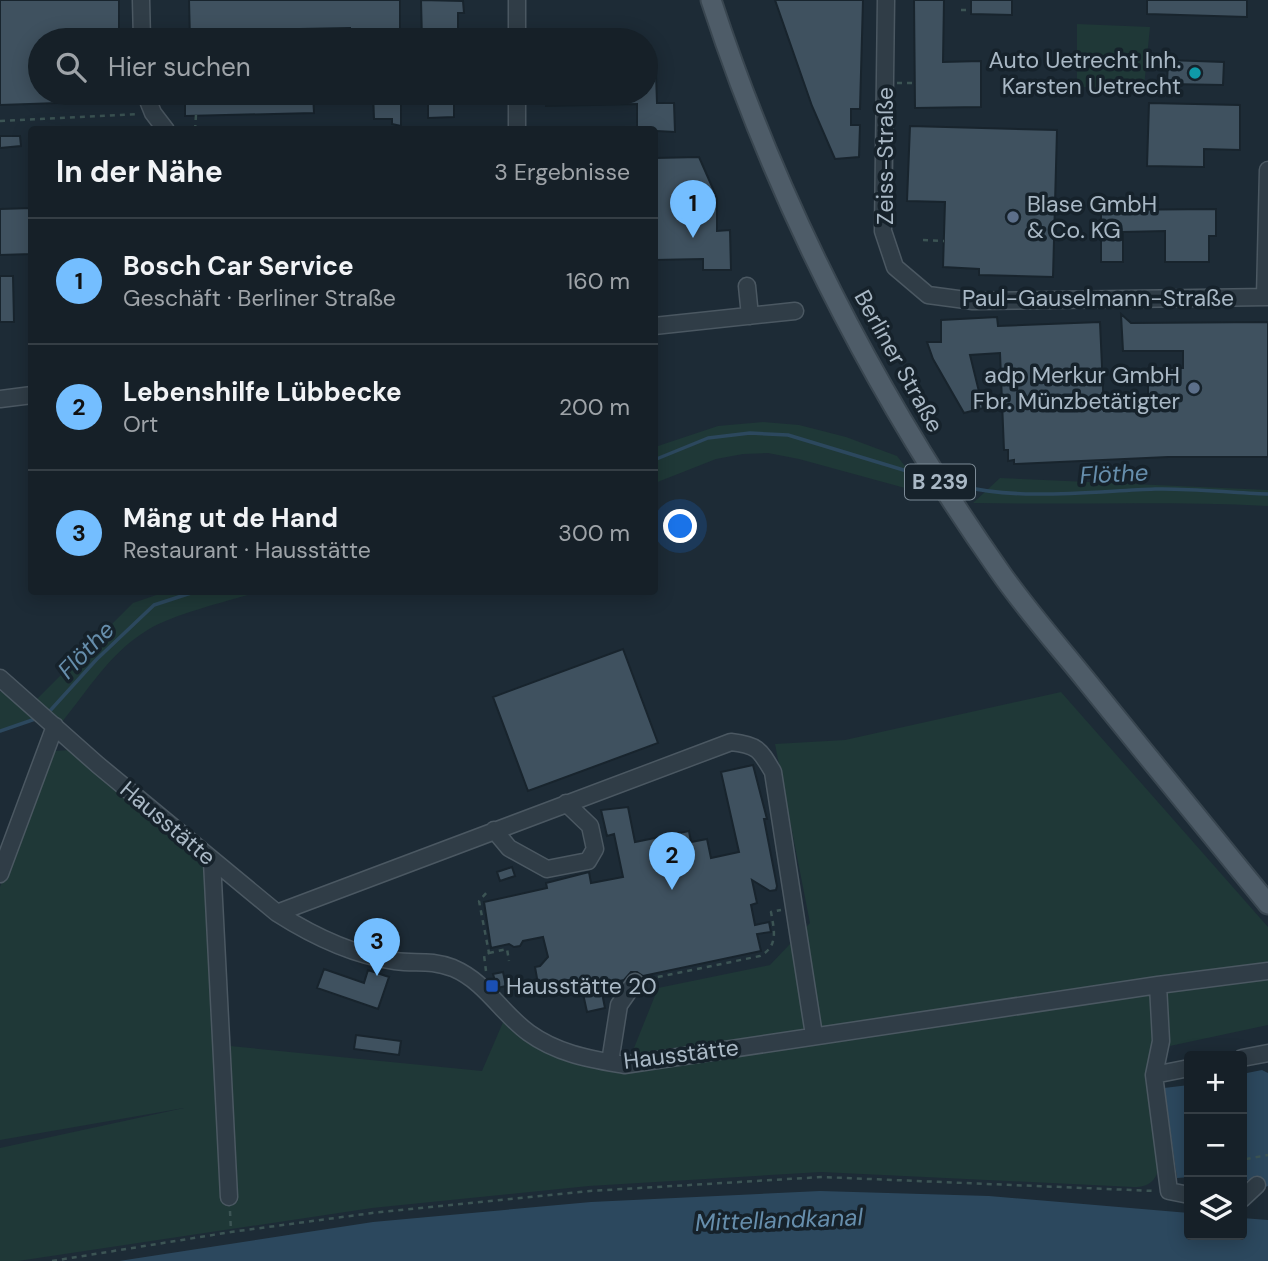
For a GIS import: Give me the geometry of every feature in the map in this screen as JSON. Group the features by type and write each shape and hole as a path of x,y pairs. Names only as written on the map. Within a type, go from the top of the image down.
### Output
{"main road":[{"name":"Berliner Straße","path":"711,0 729,54 809,245 863,355 950,499 1000,572 1268,904"}],"street":[{"path":"141,0 142,28"},
{"path":"517,0 517,28"},
{"name":"Zeiss-Straße","path":"886,0 883,231 895,267 928,295"},
{"path":"149,105 163,126"},
{"path":"517,105 517,126"},
{"path":"1266,297 1268,170"},
{"path":"747,286 750,316"},
{"name":"Paul-Gauselmann-Straße","path":"928,295 973,301 1266,297"},
{"path":"658,326 795,311"},
{"path":"0,399 28,396"},
{"name":"Hausstätte","path":"0,678 212,861 277,913 334,944 396,961 426,960 453,968 478,981 528,1033 582,1058 624,1065 814,1035 1268,971"},
{"path":"0,874 55,726"},
{"path":"277,913 732,742 752,744 762,752 773,772 814,1035"},
{"path":"494,831 509,848 547,869 588,861 595,849 590,826 566,803"},
{"path":"212,861 229,1197"},
{"path":"610,1062 620,1005 635,982"},
{"path":"1158,985 1161,1041 1154,1075 1169,1191 1184,1194"},
{"path":"1247,1057 1268,1052"},
{"path":"1154,1075 1184,1069"},
{"path":"1247,1194 1257,1185"}],"path":[{"path":"961,10 971,10"},
{"path":"0,121 153,113"},
{"path":"195,126 196,116"},
{"path":"923,240 944,241"},
{"path":"489,890 479,901 489,953"},
{"path":"635,982 760,956 767,952 775,939 771,912 795,908"},
{"path":"489,992 484,955 507,950 509,961"},
{"path":"1247,1159 1268,1155"},
{"path":"52,1261 231,1232 372,1213 590,1191 822,1177 1169,1191"},
{"path":"229,1197 231,1232"}],"green space":[{"path":"1077,24 1150,27 1144,87 1077,87"},
{"path":"763,422 799,425 846,437 897,456 927,494 768,453 716,459 658,482 658,446 718,426"},
{"path":"1000,478 1268,490 1268,506 973,503"},
{"path":"156,595 248,595 185,614 146,631 111,661 62,722 36,700 133,603"},
{"path":"4,690 36,717 0,730 0,692"},
{"path":"1061,692 1268,927 1268,1025 1151,1050 1159,1168 1147,1185 1134,1187 821,1172 589,1186 372,1208 18,1261 0,1261 0,1148 184,1108 0,1140 0,887 46,762 54,751 70,750 203,862 210,877 230,1100 230,1046 482,1071 504,1020 568,1058 630,1058 658,988 770,965 810,923 775,744 845,740"}],"water":[{"path":"1262,1070 1268,1073 1268,1186 1260,1189 1254,1181 1247,1180 1247,1073"},
{"path":"1184,1086 1184,1177 1177,1178 1164,1088"},
{"name":"Mittellandkanal","path":"820,1191 989,1196 1184,1213 1184,1240 1247,1240 1247,1218 1268,1220 1268,1261 119,1261 373,1222 591,1202"}],"building":[{"path":"0,0 119,0 119,28 28,28 28,104 0,105"},
{"path":"189,0 400,0 400,28 190,28"},
{"path":"421,0 463,1 464,13 458,13 458,28 422,28"},
{"path":"775,0 863,0 860,109 851,109 851,125 860,125 859,157 835,159 812,106"},
{"path":"914,0 944,0 943,62 981,61 981,107 915,108"},
{"path":"971,0 1012,0 1012,15 971,14"},
{"path":"1147,0 1247,0 1247,17 1147,14"},
{"name":"Auto Uetrecht Inh. Karsten Uetrecht","path":"1168,60 1224,62 1223,85 1167,84"},
{"path":"674,103 675,132 658,131 658,126 637,126 637,105"},
{"path":"1149,103 1240,105 1240,150 1204,149 1204,167 1147,166"},
{"path":"185,105 314,105 314,113 185,116"},
{"path":"373,105 401,105 401,126 392,124 392,119 374,119"},
{"path":"428,105 454,105 454,117 428,118"},
{"path":"910,126 1057,130 1053,277 979,275 979,269 943,267 945,202 907,201"},
{"path":"0,136 20,136 21,146 0,148"},
{"path":"699,157 717,198 717,231 730,230 731,270 703,270 703,259 658,260 658,158"},
{"path":"28,208 28,254 0,255 0,209"},
{"path":"1216,209 1216,236 1209,236 1209,262 1165,262 1165,231 1123,232 1123,262 1101,262 1101,210"},
{"path":"0,276 13,276 14,322 0,322"},
{"path":"1121,314 1131,323 1268,322 1268,457 1168,457 1014,464 1014,460 1008,461 1008,450 1004,450 1000,353 970,355 983,408 964,413 933,359 927,342 941,342 941,320 997,317 998,326 1100,322 1104,411 1148,411 1148,368 1183,368 1183,351 1123,351"},
{"path":"623,649 658,743 528,791 493,697"},
{"path":"753,765 767,819 764,819 777,886 776,890 770,891 752,880 757,903 751,905 755,925 769,922 771,932 757,934 761,951 643,976 631,972 624,980 606,984 607,992 602,993 605,1008 587,1012 582,989 555,994 554,988 544,983 538,984 535,967 540,966 548,957 543,937 523,941 520,946 509,944 491,948 484,902 547,888 546,883 589,872 591,883 623,877 614,834 607,836 601,810 628,807 635,842 689,831 691,842 707,839 711,858 739,852 721,772"},
{"path":"512,867 515,876 500,881 497,872"},
{"path":"324,969 364,983 368,970 389,977 378,1009 317,988"},
{"path":"503,972 506,986 497,988 493,974"},
{"path":"356,1035 401,1041 399,1055 354,1049"}],"waterway":[{"name":"Flöthe","path":"658,458 708,438 750,433 788,435 920,475"},
{"name":"Flöthe","path":"962,486 985,491 1033,494 1169,489 1268,494"},
{"name":"Flöthe","path":"48,713 96,660 154,605 185,595"},
{"name":"Flöthe","path":"0,731 38,718"}],"place":[{"name":"Auto Uetrecht Inh. Karsten Uetrecht","path":"1195,73"},
{"name":"Blase GmbH & Co. KG","path":"1013,217"},
{"name":"Bosch Car Service","path":"693,238"},
{"name":"adp Merkur GmbH Fbr. Münzbetätigter","path":"1194,388"},
{"name":"Lebenshilfe Lübbecke","path":"672,890"},
{"name":"Mäng ut de Hand","path":"377,976"},
{"name":"Hausstätte 20","path":"492,986"}]}
